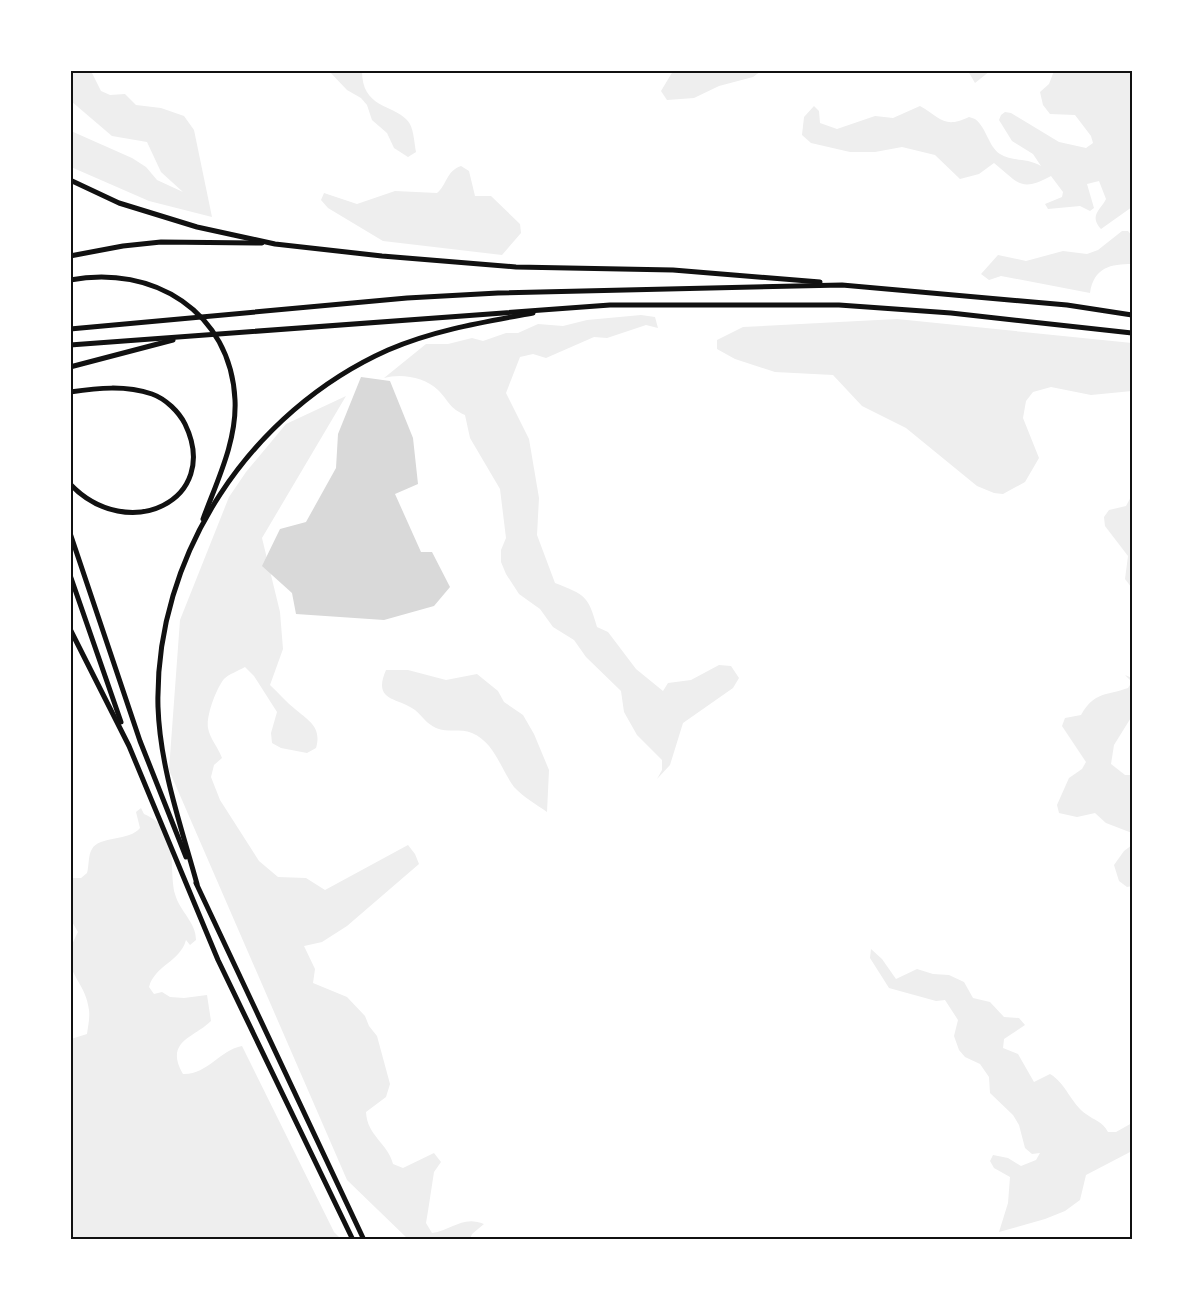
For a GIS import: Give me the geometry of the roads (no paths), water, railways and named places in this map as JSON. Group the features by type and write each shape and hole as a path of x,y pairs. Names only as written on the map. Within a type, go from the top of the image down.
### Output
{"highway":[{"path":"70,180 119,203 197,227 275,243 382,256 516,267 673,270 759,275 842,285 1055,304 1132,315"},
{"path":"70,256 162,242 275,243"},
{"path":"70,280 96,275 141,280 172,294 211,327 225,355 232,376 235,401 233,424 224,465 201,527"},
{"path":"70,329 407,298 586,290 842,285"},
{"path":"70,345 610,305 839,305 951,313 1132,333"},
{"path":"197,884 169,783 158,709 159,669 166,621 187,554 201,527 246,457 272,429 299,405 358,364 390,349 446,330 556,308"},
{"path":"70,367 184,337"},
{"path":"70,392 102,388 130,389 154,395 181,415 194,451 186,485 171,501 147,512 117,513 91,502 70,484"},
{"path":"70,532 140,741 197,884 364,1239"},
{"path":"70,575 129,746 218,960 353,1239"},
{"path":"70,629 129,746"}]}
